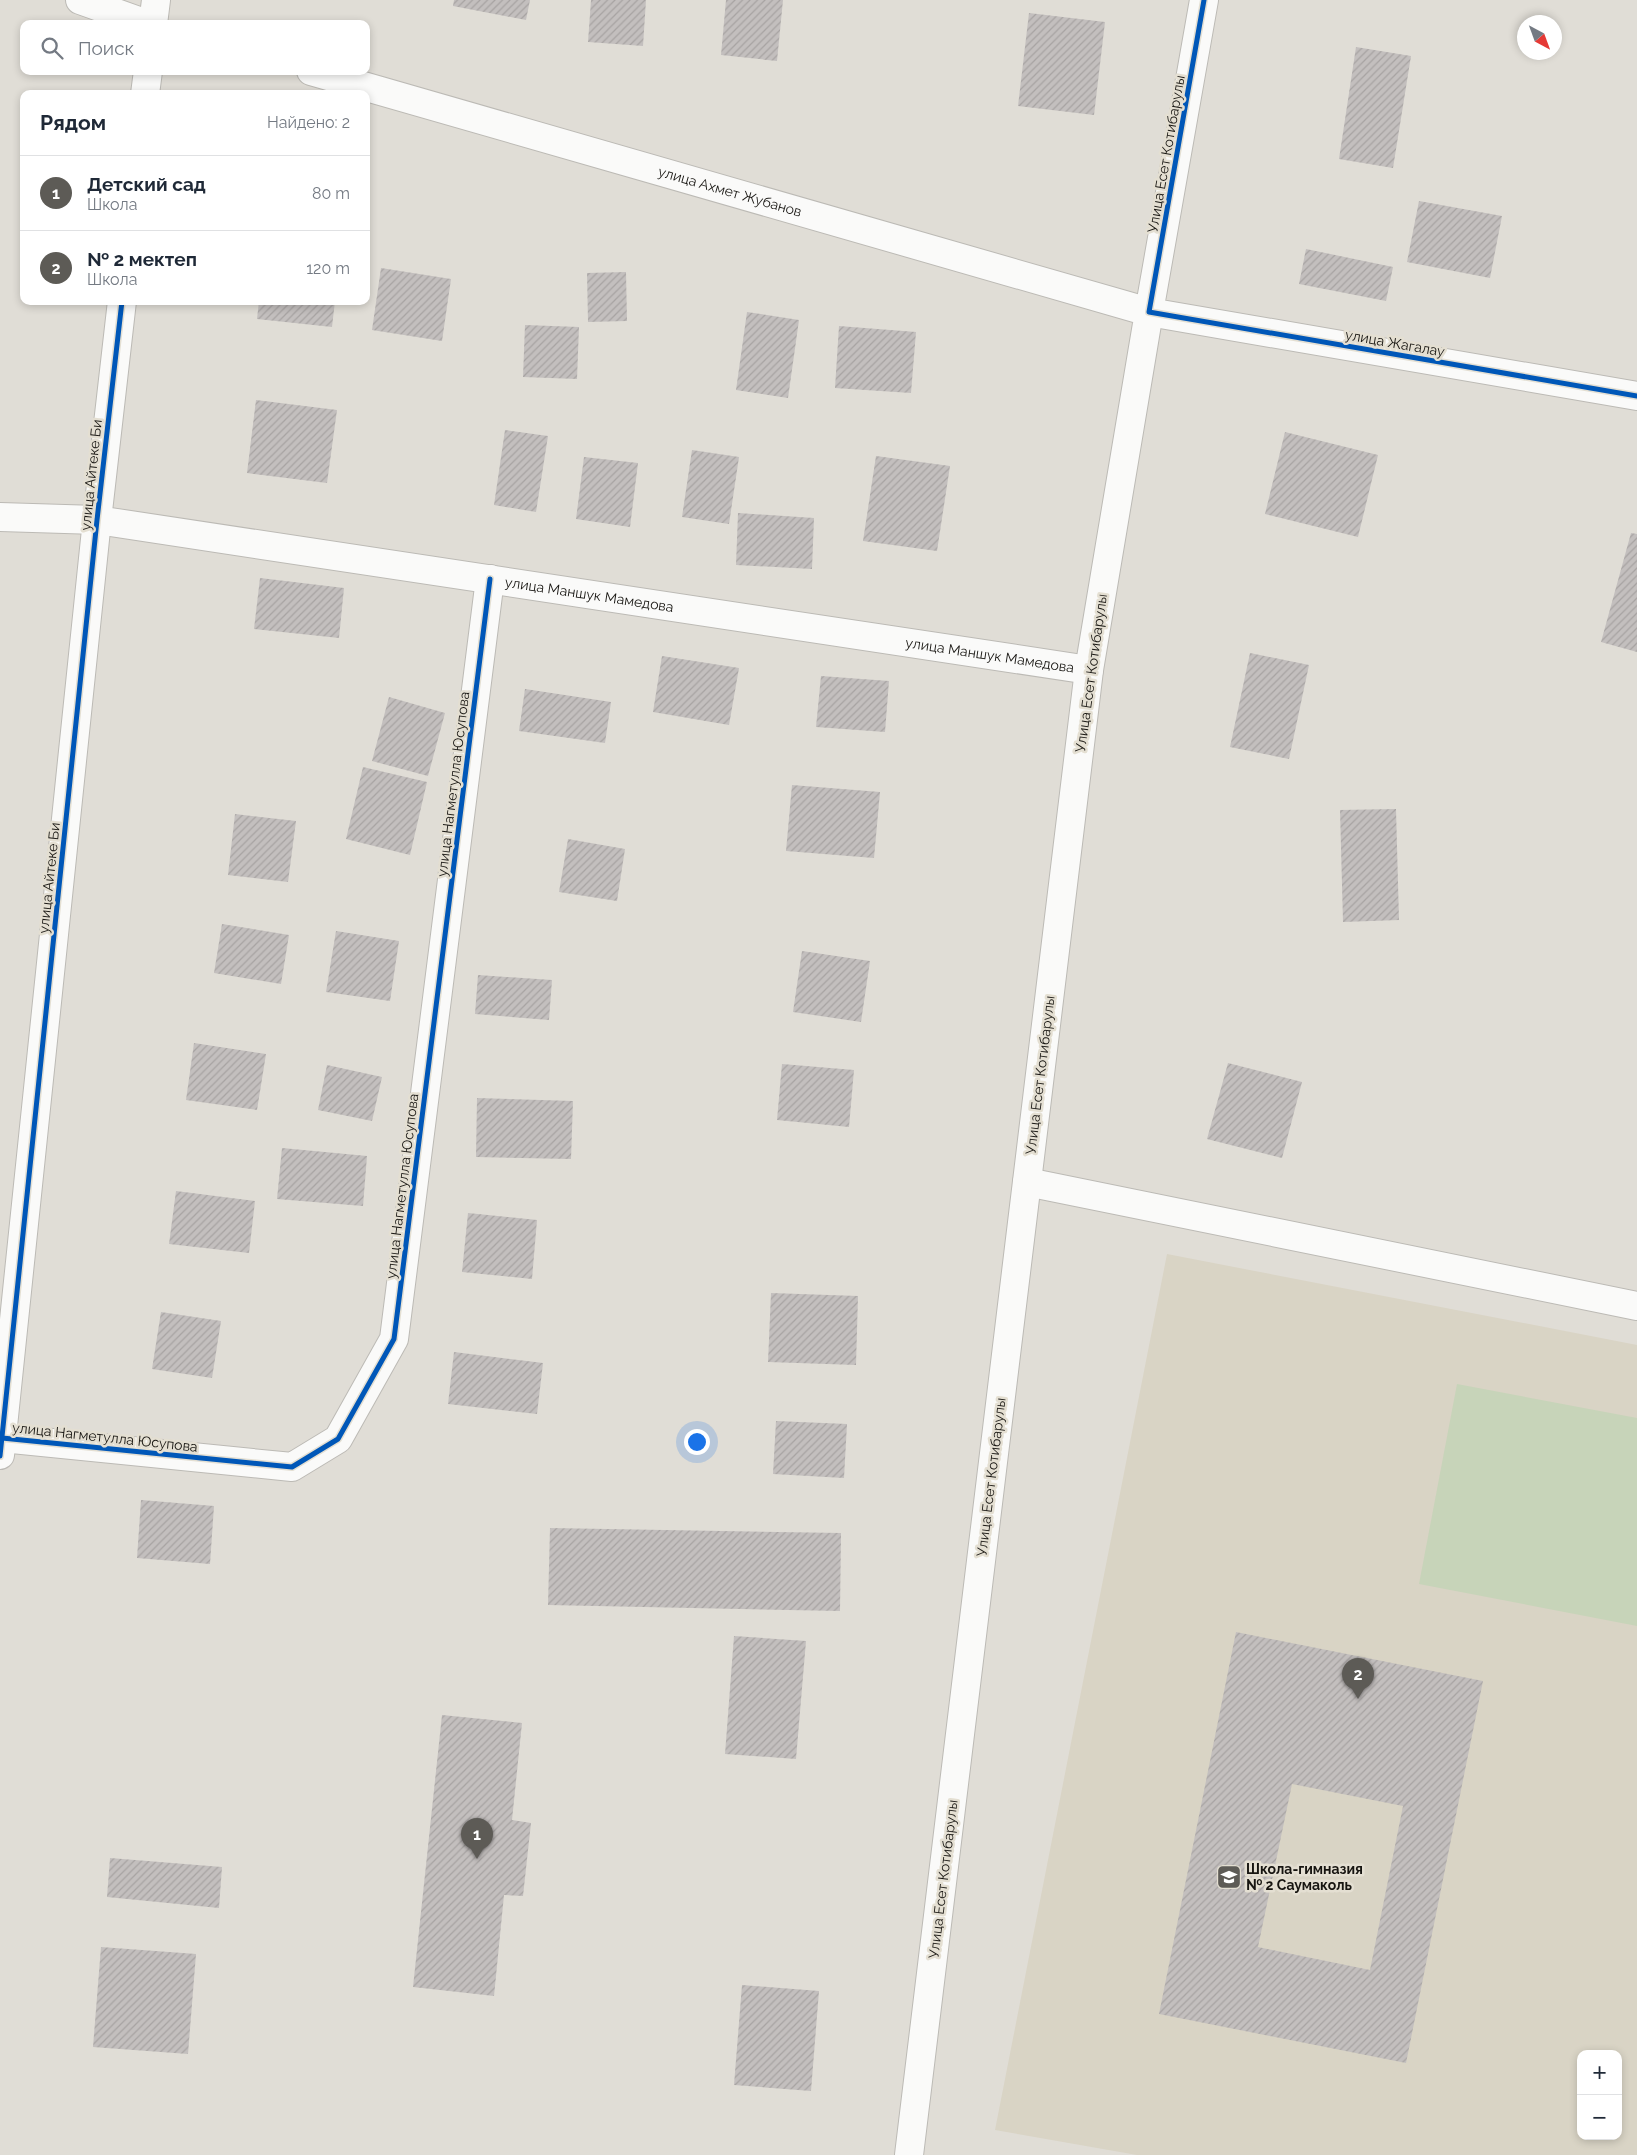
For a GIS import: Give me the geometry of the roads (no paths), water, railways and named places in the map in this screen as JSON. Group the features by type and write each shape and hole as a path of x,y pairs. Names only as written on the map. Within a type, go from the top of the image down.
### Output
{"street":[{"path":"80,0 136,20"},
{"path":"154,20 156,0"},
{"name":"Улица Есет Котибарулы","path":"909,2155 1090,670 1149,312 1204,0"},
{"path":"146,90 147,75"},
{"name":"улица Ахмет Жубанов","path":"325,75 1149,312"},
{"name":"улица Айтеке Би","path":"1,1447 97,520 122,305"},
{"name":"улица Жагалау","path":"1149,312 1637,396"},
{"name":"улица Маншук Мамедова","path":"0,517 97,520 1090,670"},
{"name":"улица Нагметулла Юсупова","path":"1,1447 292,1467 338,1439 394,1338 490,579"},
{"path":"1027,1182 1637,1306"}],"place":[{"name":"№ 2 мектеп","path":"1358,1699"},
{"name":"Детский сад","path":"477,1859"},
{"name":"Школа-гимназия № 2 Саумаколь","path":"1229,1877"}]}
